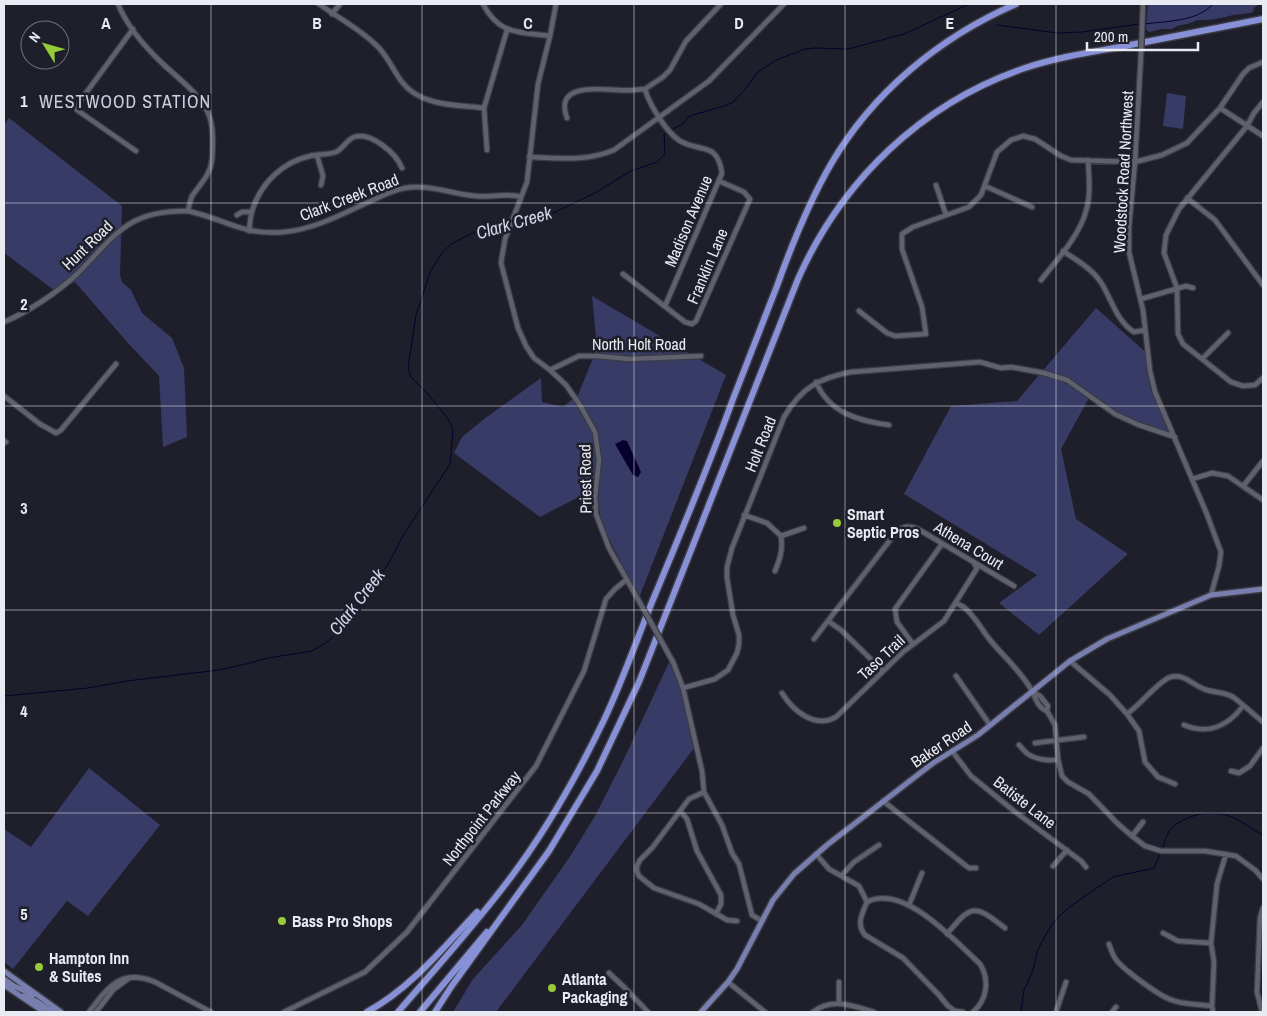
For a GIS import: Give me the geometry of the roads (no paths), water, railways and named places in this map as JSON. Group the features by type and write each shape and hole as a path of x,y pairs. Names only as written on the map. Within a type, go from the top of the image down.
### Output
{"highway":[{"path":"398,1012 511,877 564,795 589,750 612,703 709,463 794,240 830,166 866,115 893,85 915,65 961,33 1016,4"},
{"path":"435,1012 549,851 584,795 616,733 639,682 803,268 830,218 864,175 898,142 932,115 965,95 1008,75 1042,63 1263,19"},
{"path":"367,1012 393,996 412,980 511,877"},
{"path":"420,1012 529,881"}],"main road":[{"name":"Baker Road","path":"702,1012 728,982 748,950 782,887 816,854 934,762 990,725 1070,661 1107,639 1211,595 1263,589"},
{"path":"4,971 61,1012"},
{"path":"4,978 14,986 40,998"},
{"path":"4,986 44,1012"},
{"path":"18,995 36,1001 53,1012"}],"street":[{"path":"118,4 133,29 162,63 195,95 205,107 210,118 212,128 212,162 202,186 192,197 188,211"},
{"path":"318,4 376,44 401,81 416,94 438,102 484,108"},
{"path":"332,14 340,4"},
{"path":"483,4 489,14 507,30 550,36"},
{"name":"Priest Road","path":"556,4 538,84 527,182 503,247 502,271 521,336 534,358 550,370 570,392 595,432 599,460 595,497 596,514 609,548 673,662 683,688 702,771 704,792 722,825 732,852 739,864 752,915 762,921"},
{"path":"567,118 564,108 567,101 577,90 588,88 634,91 645,89 663,77 670,70 686,41 721,4"},
{"path":"529,157 581,159 598,157 614,150 709,81 784,4"},
{"name":"Woodstock Road Northwest","path":"1143,4 1129,252 1134,278 1141,299 1150,370 1155,392 1221,552 1211,595"},
{"path":"133,29 83,97 77,110 136,150"},
{"path":"487,150 484,108 507,30"},
{"path":"859,311 887,333 895,336 926,334 922,307 902,249 902,234 913,227 969,207 981,195 997,152 1011,140 1023,136 1036,139 1061,156 1071,160 1135,162 1162,156 1187,143 1220,108 1243,74 1249,68 1262,62"},
{"name":"Madison Avenue","path":"645,89 649,102 671,132 681,142 711,151 716,155 721,164 722,173 665,306"},
{"path":"1263,102 1247,126 1187,198 1168,229 1164,241 1164,253 1177,288 1178,334 1184,344 1231,382 1243,386 1255,385 1263,378"},
{"path":"1220,108 1263,136"},
{"path":"249,231 252,212 258,198 274,174 287,165 308,156 338,151 353,138 361,135 368,136 398,159 402,168"},
{"path":"317,155 323,176 321,185"},
{"path":"1041,280 1082,225 1087,211 1089,192 1088,160"},
{"name":"Franklin Lane","path":"622,274 687,323 694,323 698,318 750,199 744,192 719,181"},
{"path":"936,185 946,215"},
{"path":"985,186 1032,207"},
{"name":"Clark Creek Road","path":"188,211 249,231 276,232 304,229 328,222 390,192 406,188 436,188 479,197 511,195 521,198"},
{"path":"1187,198 1215,220 1263,285"},
{"name":"Hunt Road","path":"4,322 52,293 76,275 119,230 134,221 162,211 188,211"},
{"path":"236,215 242,212 252,212"},
{"path":"1063,251 1091,271 1100,280 1126,327 1134,332 1145,330"},
{"path":"1141,299 1186,286 1193,288"},
{"path":"1203,358 1228,333"},
{"name":"North Holt Road","path":"550,370 579,356 598,356 629,360 701,356"},
{"name":"Holt Road","path":"683,688 715,679 728,670 737,653 740,644 739,635 728,592 728,568 732,548 784,417 791,405 816,382 831,376 851,372 980,362 1000,368 1044,373 1067,380 1115,414 1139,425 1175,437"},
{"path":"4,396 40,424 56,432 61,430 116,364"},
{"path":"816,382 821,394 850,417 889,425"},
{"path":"1244,486 1263,461"},
{"path":"1192,478 1212,473 1228,476 1263,500"},
{"path":"744,514 767,523 781,536 783,547 775,571"},
{"path":"781,536 804,528"},
{"name":"Athena Court","path":"814,639 899,529 915,528 1014,586"},
{"path":"913,644 897,622 895,609 942,544"},
{"name":"Taso Trail","path":"782,693 788,701 810,719 817,722 827,721 840,714 913,644 942,623 976,570 977,568 974,563"},
{"name":"Northpoint Parkway","path":"284,1012 365,972 407,932 536,766 584,671 606,599 626,580"},
{"path":"956,603 968,610 990,640 1014,666 1032,692 1035,700 1043,710 1048,712 1055,725 1060,771 1064,778 1089,794 1117,823 1145,846 1161,851 1205,851 1236,856 1255,870 1263,879"},
{"path":"828,621 841,630 883,671"},
{"path":"1070,661 1110,694 1138,731 1145,762 1158,777 1175,784"},
{"path":"956,676 990,725"},
{"path":"1127,714 1139,706 1167,679 1174,676 1188,679 1206,690 1232,697 1263,722"},
{"path":"1184,724 1194,729 1208,730 1223,726 1235,717 1243,706"},
{"path":"1035,744 1084,736"},
{"path":"1019,745 1028,754 1040,758 1058,759"},
{"path":"1231,771 1240,773 1250,766 1263,748"},
{"name":"Batiste Lane","path":"952,751 971,776 1081,861 1086,867"},
{"path":"704,792 689,799 652,848 640,860 637,871 639,876 654,888 698,904 727,920 737,921"},
{"path":"883,801 969,868 976,868"},
{"path":"680,811 687,819 696,851 721,895 721,904 716,914"},
{"path":"1132,836 1143,822"},
{"path":"842,875 854,862 879,845"},
{"path":"1053,866 1066,850"},
{"path":"816,854 829,869 859,886 864,892 867,902 860,924 865,935 903,958 948,1006 956,1011 963,1012"},
{"path":"1213,1012 1214,962 1211,943 1217,884 1226,854"},
{"path":"909,905 922,873"},
{"path":"867,902 875,898 898,901 909,905 931,918 980,964 986,973 984,998 979,1007 973,1012"},
{"path":"1262,1012 1257,992 1261,953 1260,918 1263,908"},
{"path":"948,934 962,916 970,910 986,914 1005,928"},
{"path":"1163,933 1178,942 1211,943"},
{"path":"1110,944 1112,954 1118,962 1155,992 1170,1000 1212,1006"},
{"path":"609,973 648,1012"},
{"path":"89,1012 111,985 120,980 142,978 155,982 208,1012"},
{"path":"96,1012 113,990 129,979"},
{"path":"728,982 765,1012"},
{"path":"839,982 839,1003"},
{"path":"1056,1012 1066,982"},
{"path":"813,1012 818,1008 839,1003 874,1012"},
{"path":"1112,1012 1116,1007"}],"waterway":[{"name":"Clark Creek","path":"671,130 683,124 687,118 693,115 733,102 757,73 776,60 805,49 848,49 904,34 969,4"},
{"name":"Clark Creek","path":"1144,24 1190,17 1199,14 1213,4"},
{"name":"Clark Creek","path":"997,25 1057,33 1082,32 1140,24"},
{"name":"Clark Creek","path":"516,218 522,217 533,220 551,214 593,194 631,171 657,162 665,154 664,134 667,132"},
{"name":"Clark Creek","path":"4,696 88,688 127,681 219,670 268,658 312,651 333,637 352,616 388,564 404,534 450,464 453,429 448,419 428,394 411,377 408,368 416,315 431,270 442,253 451,244 475,232 509,220"},
{"path":"1163,848 1170,830 1176,825 1183,820 1208,813 1232,817 1263,835"},
{"path":"1021,1012 1024,990 1033,970 1038,949 1059,916 1113,877 1154,868 1160,854"}],"place":[{"name":"Smart Septic Pros","path":"837,523"},
{"name":"Bass Pro Shops","path":"282,921"},
{"name":"Hampton Inn & Suites","path":"39,967"},
{"name":"Atlanta Packaging","path":"552,988"}],"district":[{"name":"WESTWOOD STATION","path":"125,102"}]}
